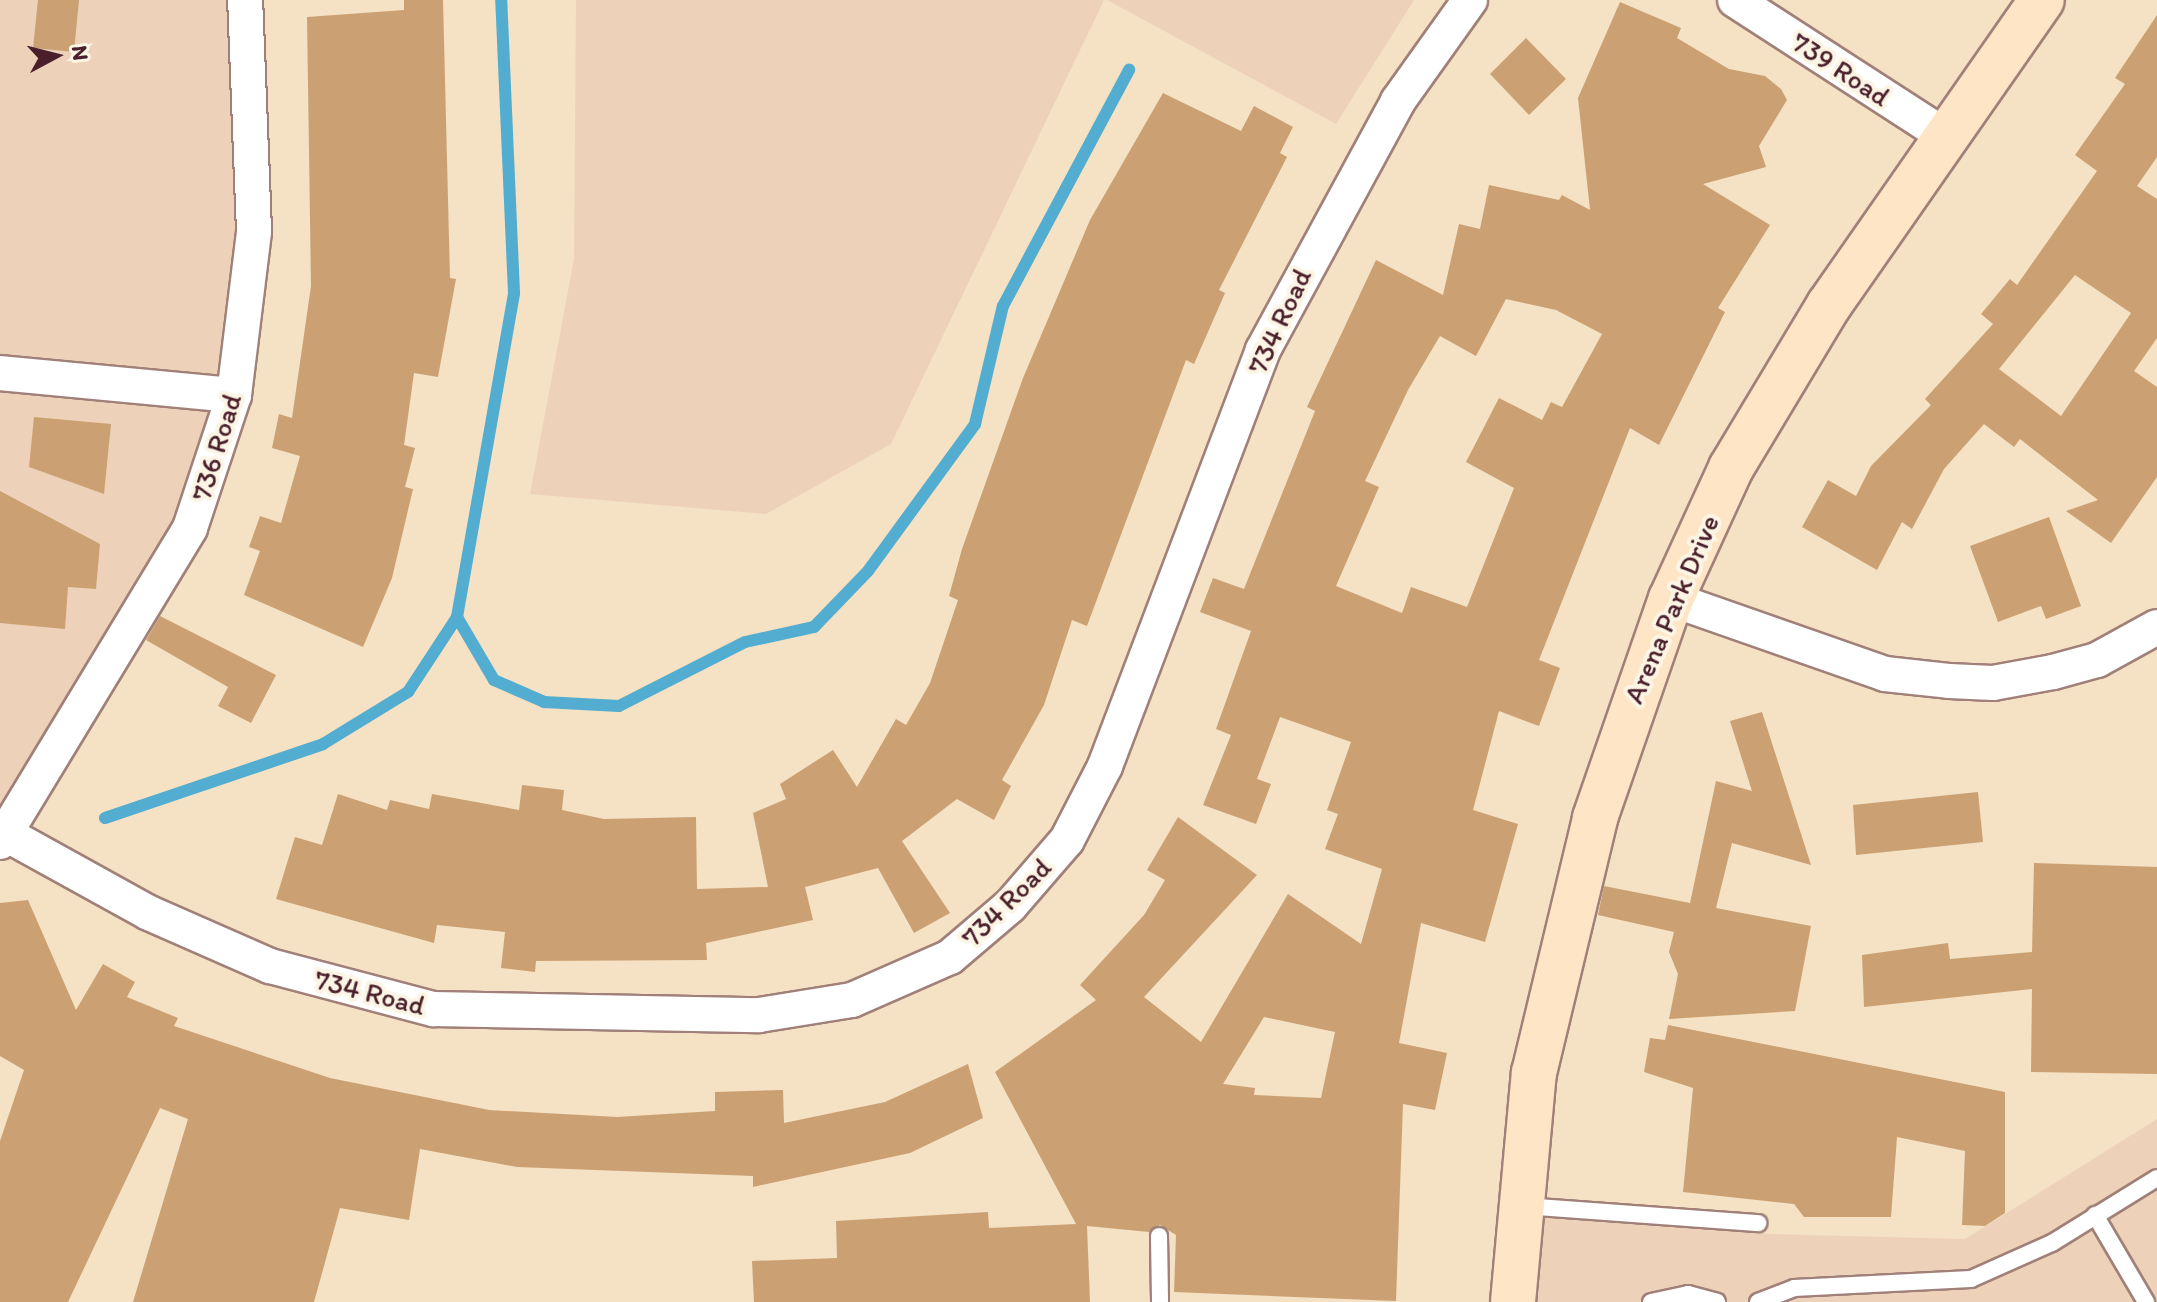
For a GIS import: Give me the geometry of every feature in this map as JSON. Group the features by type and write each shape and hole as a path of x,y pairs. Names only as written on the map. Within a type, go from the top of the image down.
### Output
{"street":[{"name":"736 Road","path":"3,838 190,528 234,395 254,231 245,0"},
{"name":"734 Road","path":"3,838 149,913 270,966 433,1009 759,1015 852,1000 950,957 1010,906 1067,840 1105,766 1263,350 1326,223 1398,101 1470,0"},
{"name":"739 Road","path":"1735,0 1947,137"},
{"name":"Arena Park Drive","path":"1513,1302 1519,1205 1534,1073 1595,818 1671,599 1731,468 1829,305 2042,0"},
{"path":"0,373 234,395"},
{"path":"1671,599 1885,674 1949,681 1993,683 2053,672 2097,660 2157,627"}],"lane":[{"path":"1758,1302 1794,1288 1971,1279 2006,1268 2157,1178"},
{"path":"1519,1205 1758,1223"},
{"path":"2095,1215 2146,1302"},
{"path":"1159,1236 1160,1302"},
{"path":"1651,1302 1688,1294 1717,1302"}],"shaded area":[{"path":"0,0 246,0 249,56 221,451 0,848"},
{"path":"576,0 1104,0 891,444 766,514 530,494 574,259"},
{"path":"1107,0 1414,0 1336,124"},
{"path":"2157,1119 2157,1302 1514,1302 1521,1207 1769,1234 1965,1239"}],"building":[{"path":"38,0 79,0 74,52 33,48"},
{"path":"404,0 443,0 450,278 456,279 438,377 414,373 404,445 415,448 405,487 413,489 392,578 363,647 244,595 260,551 249,547 260,516 281,523 300,456 272,448 279,414 292,418 311,286 307,17 404,10"},
{"path":"1620,2 1681,28 1677,38 1729,69 1765,76 1781,89 1787,100 1759,146 1766,167 1703,184 1770,225 1718,308 1725,312 1659,445 1630,428 1539,660 1560,668 1539,726 1499,711 1473,810 1518,824 1485,942 1421,923 1399,1043 1447,1053 1435,1110 1403,1104 1396,1301 1174,1292 1176,1235 1160,1225 1149,1232 1087,1226 1090,1302 754,1302 752,1261 837,1258 836,1221 988,1212 989,1228 1076,1224 995,1072 1096,1000 1080,985 1144,915 1165,880 1147,870 1178,817 1257,875 1144,997 1201,1042 1288,894 1361,944 1382,869 1325,849 1338,814 1327,810 1351,742 1280,717 1257,779 1271,784 1256,824 1203,805 1231,735 1216,729 1251,631 1200,612 1213,578 1244,589 1315,411 1307,407 1376,260 1443,295 1459,224 1480,229 1489,185 1559,200 1562,195 1590,210 1578,98","holes":["1506,299 1556,310 1602,334 1562,407 1551,402 1542,420 1499,398 1466,462 1514,488 1467,607 1411,587 1402,613 1336,586 1379,487 1365,481 1408,390 1440,336 1476,356","1264,1017 1335,1032 1321,1098 1254,1095 1255,1088 1223,1084"]},
{"path":"2157,15 2157,157 2137,186 2157,199 2157,338 2134,371 2157,387 2157,477 2111,543 2066,511 2098,500 2020,439 2014,447 1984,424 1944,469 1912,529 1902,522 1877,570 1802,527 1828,480 1856,496 1871,466 1931,405 1925,399 1993,324 1981,314 2010,279 2017,285 2097,171 2075,155 2125,84 2115,78","holes":["2075,275 2131,313 2061,416 1999,369"]},
{"path":"1526,38 1566,79 1529,115 1490,74"},
{"path":"1163,93 1241,131 1254,106 1293,127 1280,153 1287,157 1219,290 1225,293 1194,364 1186,360 1087,626 1072,620 1044,705 1002,780 1011,786 994,820 957,799 902,841 950,913 914,933 878,868 805,887 813,920 706,943 707,960 536,961 535,972 501,968 505,932 437,925 434,943 276,899 295,837 322,845 338,794 387,810 390,800 429,809 432,794 519,810 522,785 564,790 562,810 604,819 696,817 697,889 768,887 753,813 786,799 780,784 833,750 857,787 896,719 906,725 930,683 958,600 949,596 962,549 1023,378 1090,220"},
{"path":"34,417 111,424 104,494 29,467"},
{"path":"0,491 100,544 96,589 68,587 65,629 0,623"},
{"path":"2049,517 2081,606 2046,619 2041,606 1998,622 1970,546"},
{"path":"160,616 276,675 251,723 218,706 228,687 146,640"},
{"path":"1762,712 1811,865 1732,843 1716,908 1811,926 1795,1011 1669,1019 1678,974 1669,952 1674,932 1598,915 1604,886 1690,903 1716,781 1752,791 1730,721"},
{"path":"1978,792 1983,842 1856,855 1853,805"},
{"path":"2034,863 2157,867 2157,1074 2031,1072 2032,989 1864,1007 1862,955 1948,943 1950,959 2032,952"},
{"path":"28,900 76,1010 103,964 135,982 127,997 178,1018 174,1026 330,1078 489,1110 617,1117 715,1111 715,1092 783,1090 784,1123 885,1102 968,1064 983,1118 910,1153 753,1187 753,1176 517,1167 420,1149 409,1220 340,1208 314,1302 133,1302 188,1119 160,1108 68,1302 0,1302 0,1141 24,1070 0,1056 0,903"},
{"path":"1668,1025 2005,1092 2005,1213 1985,1226 1962,1225 1965,1151 1897,1137 1891,1217 1804,1217 1794,1204 1683,1192 1693,1088 1644,1072 1650,1038 1665,1040"}],"waterway":[{"path":"105,818 323,744 408,692 457,617 514,293 501,0"},
{"path":"457,617 494,680 544,702 619,706 745,642 814,627 868,571 975,424 1003,306 1129,70"}]}
